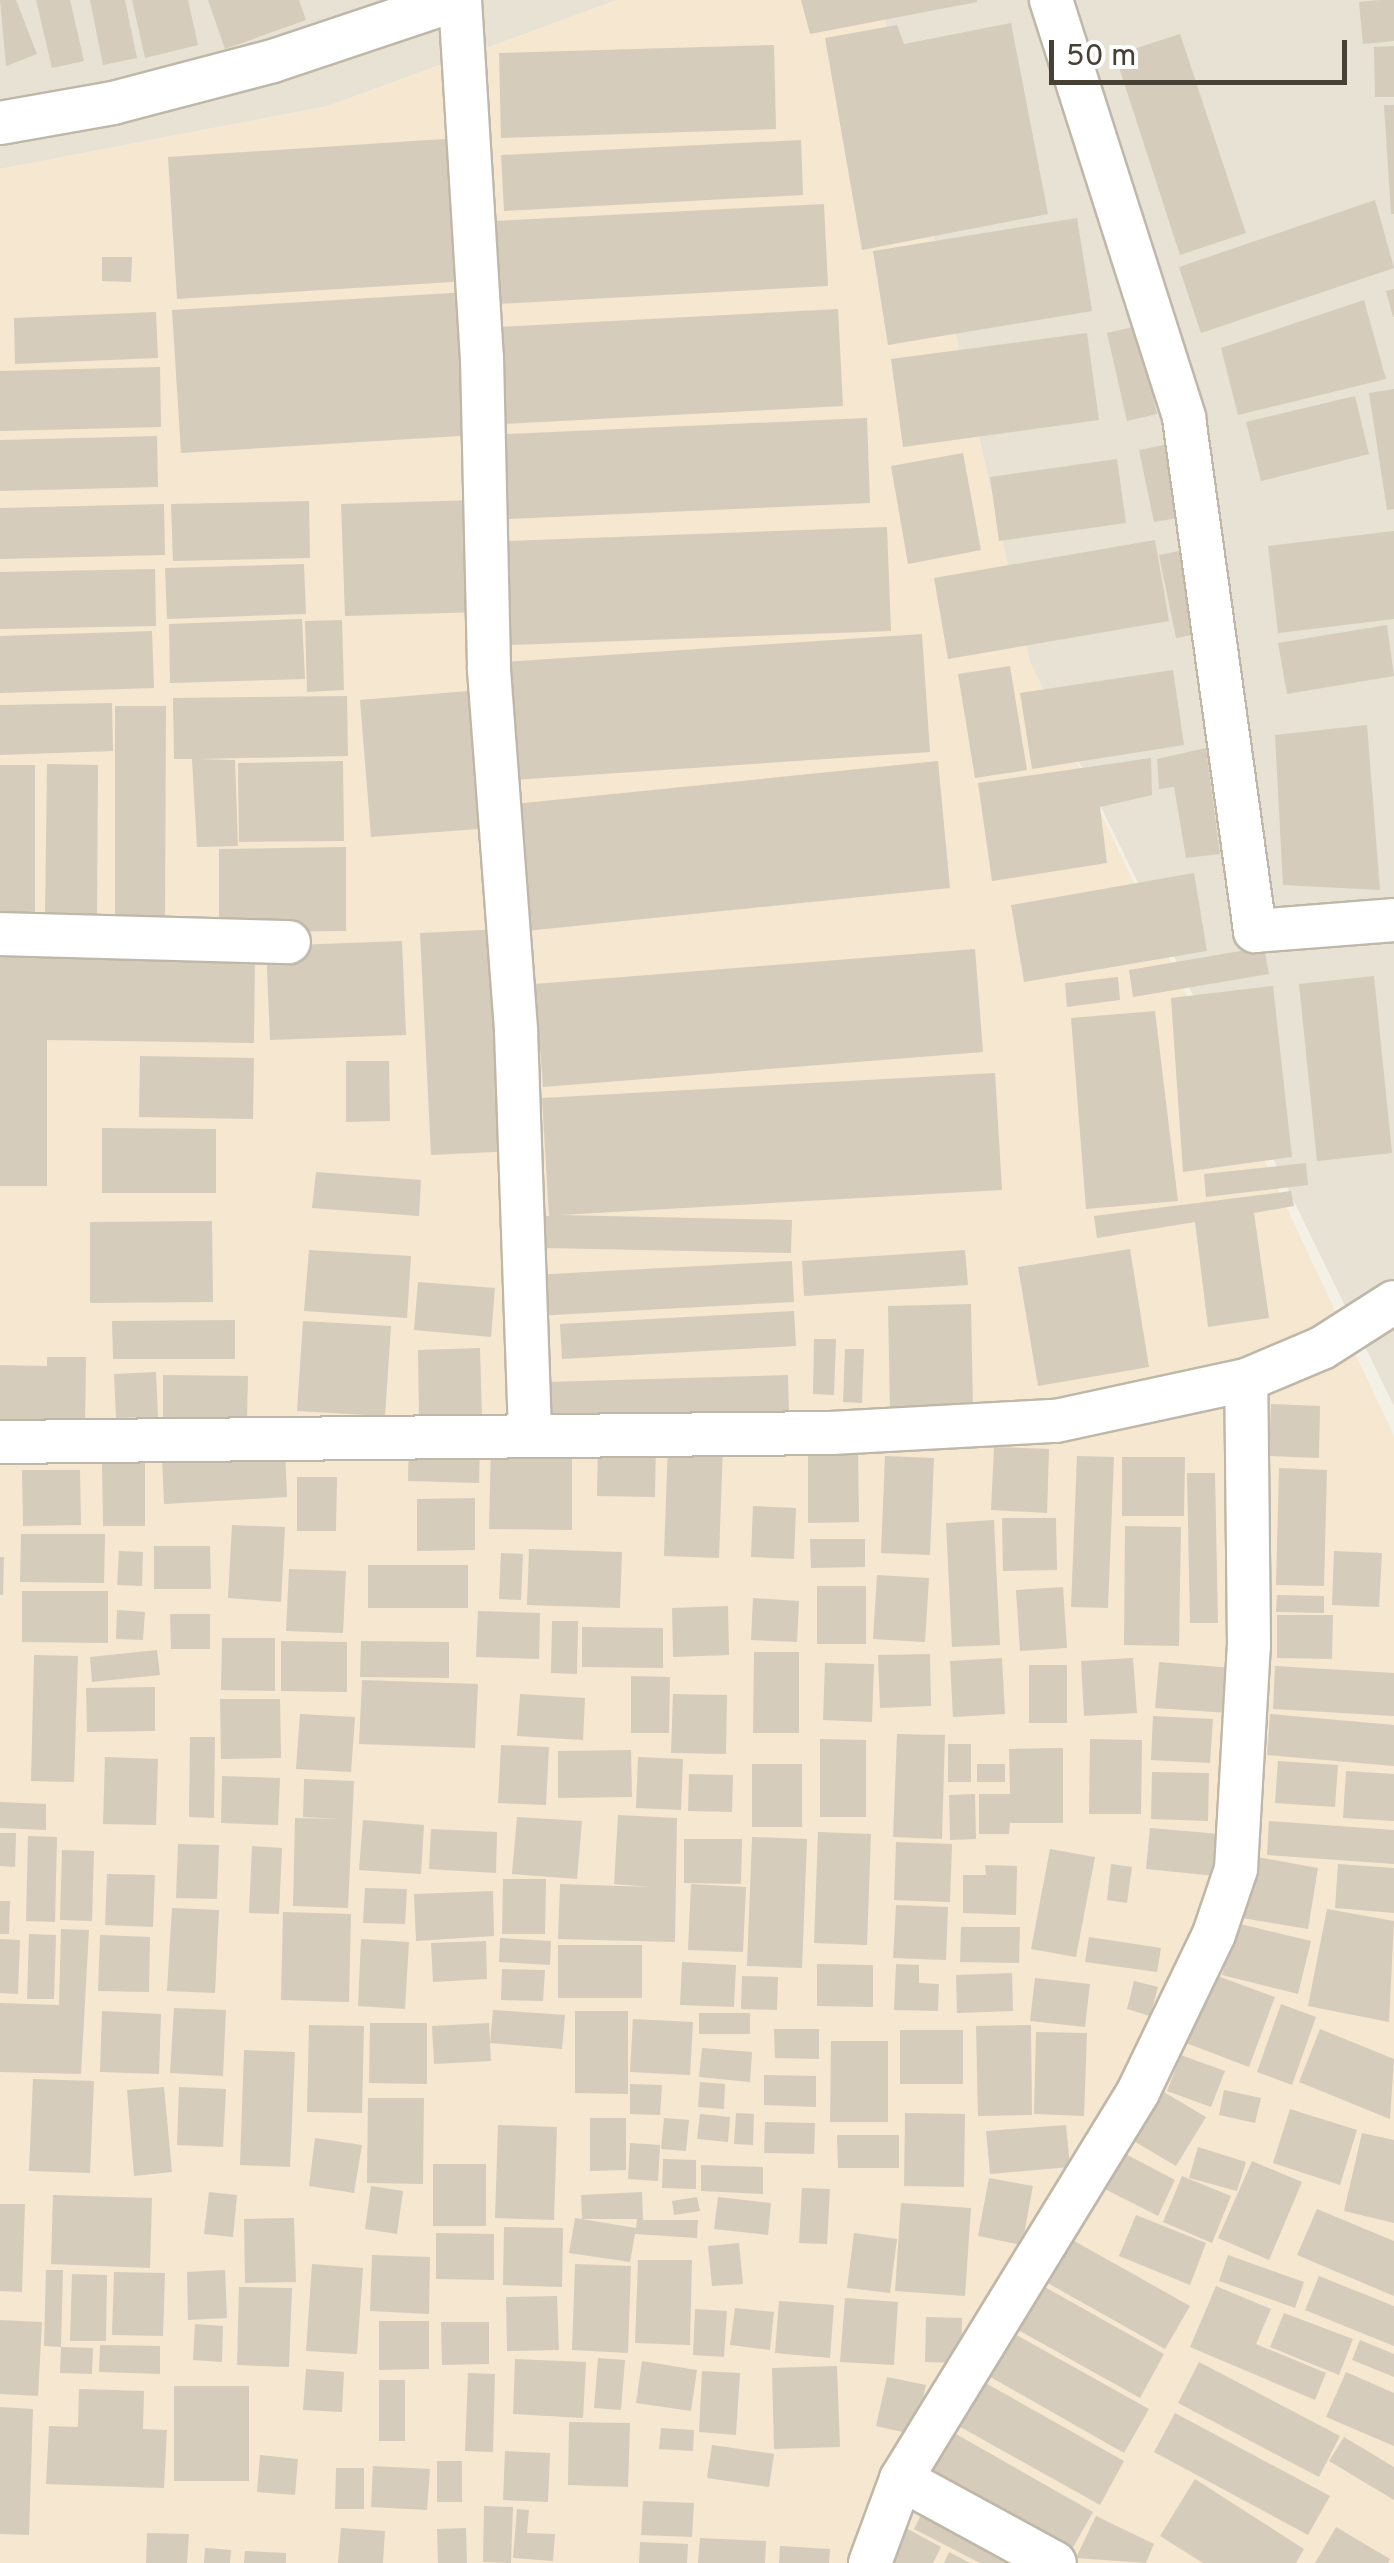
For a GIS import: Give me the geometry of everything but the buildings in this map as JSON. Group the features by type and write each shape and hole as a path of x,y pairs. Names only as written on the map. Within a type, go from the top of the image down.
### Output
{"street":[{"path":"0,123 113,103 273,61 458,0 482,358 489,670 516,1031 530,1432"},
{"path":"1051,0 1184,418 1255,930 1283,934 1394,920"},
{"path":"0,934 290,942"},
{"path":"0,1442 530,1432 832,1433 1056,1422 1246,1380 1322,1348 1394,1302"},
{"path":"870,2563 901,2479 1138,2090 1214,1934 1236,1869 1250,1646 1246,1380"},
{"path":"901,2479 1055,2563"}],"shaded area":[{"path":"0,0 617,0 328,106 0,169"},
{"path":"617,0 880,0 1030,662 1394,1436 1394,2563 0,2563 0,169 328,106"},
{"path":"880,0 1394,0 1394,1406 1030,662"}]}
